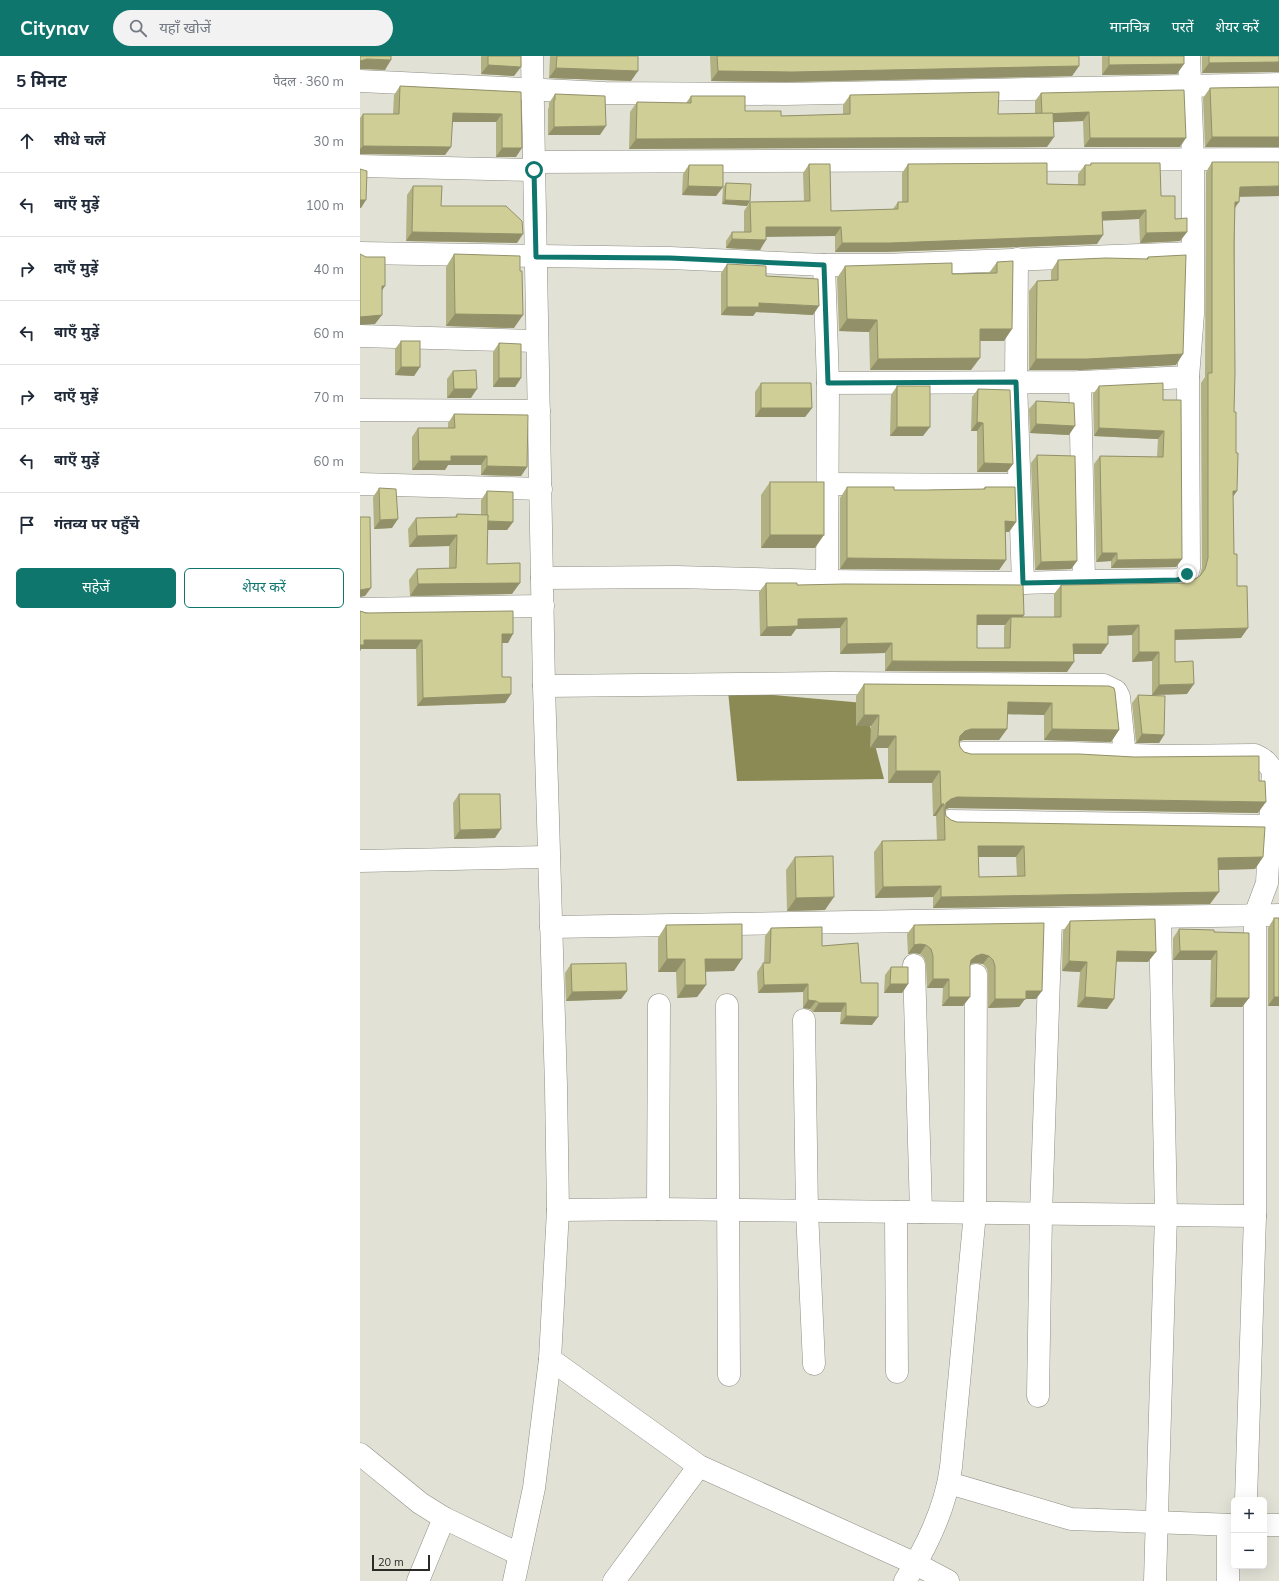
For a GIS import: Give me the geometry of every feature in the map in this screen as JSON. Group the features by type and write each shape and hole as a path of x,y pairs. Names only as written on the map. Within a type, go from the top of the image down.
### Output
{"street":[{"path":"514,1581 534,1488 550,1359 558,1210 556,1086 544,686 532,56"},
{"path":"542,578 676,577 827,581 1023,583 1177,580 1185,578 1190,558 1188,377 1193,314 1193,160 1189,56"},
{"path":"360,81 605,93 785,94 1279,84"},
{"path":"360,166 534,166 1279,159"},
{"path":"360,253 670,258 824,265 884,265 1192,253"},
{"path":"1017,259 1016,382 1023,583"},
{"path":"824,265 828,383 827,581"},
{"path":"360,336 538,341"},
{"path":"828,383 1080,382 1188,377"},
{"path":"1080,382 1084,581"},
{"path":"360,410 539,411"},
{"path":"360,484 541,489"},
{"path":"828,484 1019,485"},
{"path":"360,609 543,606"},
{"path":"544,686 824,684 1104,685 1116,691 1119,697 1125,756"},
{"path":"963,753 1071,753 1125,756 1255,755 1264,759 1273,771 1273,833 1267,883 1255,915 1255,1216 1246,1497"},
{"path":"949,821 1273,833"},
{"path":"360,861 548,857"},
{"path":"551,927 1160,918 1279,914"},
{"path":"1155,1581 1166,1215 1160,918"},
{"path":"1038,1396 1051,919"},
{"path":"914,965 921,1212"},
{"path":"911,1572 942,1506 949,1483 975,1213 976,976"},
{"path":"658,1209 659,1005"},
{"path":"727,1005 729,1375"},
{"path":"804,1020 807,1210 814,1364"},
{"path":"558,1210 729,1209 1255,1216"},
{"path":"896,1212 897,1372"},
{"path":"550,1359 699,1466 911,1572 948,1581"},
{"path":"360,1454 420,1503 444,1518 519,1554"},
{"path":"614,1581 699,1466"},
{"path":"949,1483 1071,1519 1231,1525 1228,1581"},
{"path":"418,1581 444,1518"},
{"path":"1267,1525 1279,1525"}],"shaded area":[{"path":"728,691 864,703 884,779 737,781"}],"building":[{"path":"360,56 391,56 391,60 367,59 360,61"},
{"path":"488,56 521,56 521,67 488,65"},
{"path":"557,56 638,56 638,71 556,68"},
{"path":"717,56 1079,56 1079,66 792,72 718,71"},
{"path":"1109,56 1184,56 1184,64 1109,65"},
{"path":"1209,56 1279,56 1279,62 1209,63"},
{"path":"400,86 521,92 522,148 502,148 502,114 453,113 451,147 363,146 363,114 399,114"},
{"path":"1279,87 1279,137 1212,137 1210,88"},
{"path":"1184,90 1186,138 1090,138 1089,112 1042,114 1041,93"},
{"path":"999,92 998,114 1053,113 1054,137 636,139 637,102 691,103 691,96 745,96 745,111 781,111 781,116 850,114 850,95"},
{"path":"555,94 605,96 606,126 554,127"},
{"path":"1212,162 1279,162 1279,186 1240,187 1239,202 1235,202 1234,412 1236,412 1236,453 1238,453 1237,491 1233,491 1234,554 1237,554 1237,586 1247,586 1248,628 1175,630 1175,662 1193,661 1194,684 1159,685 1159,652 1139,652 1139,625 1108,626 1108,644 1073,644 1074,662 892,661 892,643 847,644 847,618 798,619 798,626 767,627 766,583 797,583 797,585 1023,585 1024,615 977,615 977,648 1010,648 1011,617 1061,617 1061,585 1184,583 1200,576 1205,569 1208,558 1208,373 1212,373"},
{"path":"1047,163 1047,184 1085,185 1085,165 1091,165 1091,163 1160,163 1161,196 1175,196 1175,219 1187,218 1187,232 1146,233 1146,210 1102,212 1103,235 890,243 842,243 841,227 766,227 766,240 732,239 732,232 751,232 750,202 810,201 809,164 830,164 831,211 898,209 898,202 908,202 908,164"},
{"path":"689,165 723,165 723,187 688,186"},
{"path":"360,169 367,171 366,200 360,200"},
{"path":"726,183 751,184 750,201 725,200"},
{"path":"413,186 442,186 441,206 506,206 522,221 523,234 412,232"},
{"path":"360,254 366,257 385,257 385,286 382,286 382,315 360,317"},
{"path":"454,254 520,256 520,271 522,271 523,315 455,314"},
{"path":"1186,255 1183,354 1087,359 1036,359 1037,281 1058,280 1058,260 1106,258 1148,259 1148,257"},
{"path":"1013,261 1012,329 980,329 980,358 878,359 877,320 847,319 845,266 952,263 952,274 997,273 997,262"},
{"path":"727,264 766,266 766,276 818,279 819,306 759,303 759,307 727,307"},
{"path":"401,341 420,341 420,367 401,367"},
{"path":"499,343 521,344 521,378 499,378"},
{"path":"476,370 477,389 454,389 453,371"},
{"path":"761,383 811,383 812,408 761,408"},
{"path":"1163,383 1163,400 1181,400 1182,559 1117,560 1117,553 1102,553 1100,456 1163,457 1164,431 1099,428 1099,386"},
{"path":"897,386 930,386 930,427 897,427"},
{"path":"978,389 1010,390 1013,464 984,463 983,423 977,422"},
{"path":"1036,401 1074,403 1075,426 1036,424"},
{"path":"454,414 528,415 527,467 487,466 487,456 451,456 451,461 419,461 418,428 455,428"},
{"path":"1037,455 1075,456 1077,561 1041,562"},
{"path":"770,482 824,482 824,535 770,535"},
{"path":"847,487 894,487 894,490 926,490 1015,487 1016,522 1005,521 1006,560 847,558"},
{"path":"379,488 396,489 398,519 380,520"},
{"path":"487,491 513,492 513,522 487,521"},
{"path":"457,514 488,515 487,564 520,563 520,583 418,584 417,569 456,568 457,535 417,536 416,518 457,517"},
{"path":"360,517 370,517 371,588 360,590"},
{"path":"360,611 366,613 513,611 513,634 502,634 502,677 511,677 511,694 423,698 422,640 364,640 364,645 360,645"},
{"path":"864,684 1109,686 1114,688 1115,692 1119,730 1052,729 1052,703 1008,702 1007,729 971,729 965,731 960,736 960,747 964,752 971,754 1079,754 1134,757 1259,756 1259,781 1265,781 1266,802 957,797 946,803 946,816 957,822 1265,827 1263,857 1218,858 1219,892 941,897 941,886 883,887 882,841 945,840 944,804 941,804 940,771 896,771 896,736 878,736 879,715 864,715","holes":["978,846 1024,846 1025,876 979,877"]},
{"path":"1138,695 1165,696 1164,735 1142,734"},
{"path":"459,794 500,794 501,829 460,830"},
{"path":"833,856 834,897 796,898 795,857"},
{"path":"1274,918 1279,918 1279,997 1274,997"},
{"path":"1155,919 1156,952 1117,951 1114,999 1085,997 1087,962 1069,961 1070,921"},
{"path":"1044,923 1042,991 1026,991 1026,999 995,999 995,966 993,960 989,956 982,954 971,960 970,997 949,997 949,979 933,979 933,956 931,949 926,945 914,945 914,925"},
{"path":"742,924 742,959 705,959 706,985 685,985 685,959 667,959 666,925"},
{"path":"822,927 822,946 858,943 861,983 878,983 878,1017 846,1016 846,1003 819,1003 808,1000 808,984 764,985 763,963 770,963 771,928"},
{"path":"1179,929 1249,933 1249,998 1216,998 1217,951 1180,951"},
{"path":"626,963 627,991 572,992 571,964"},
{"path":"891,967 908,967 908,984 890,984"}],"route":[{"path":"534,170 536,257 670,258 824,265 828,383 1016,382 1023,583 1177,580 1185,578 1187,574"}]}
